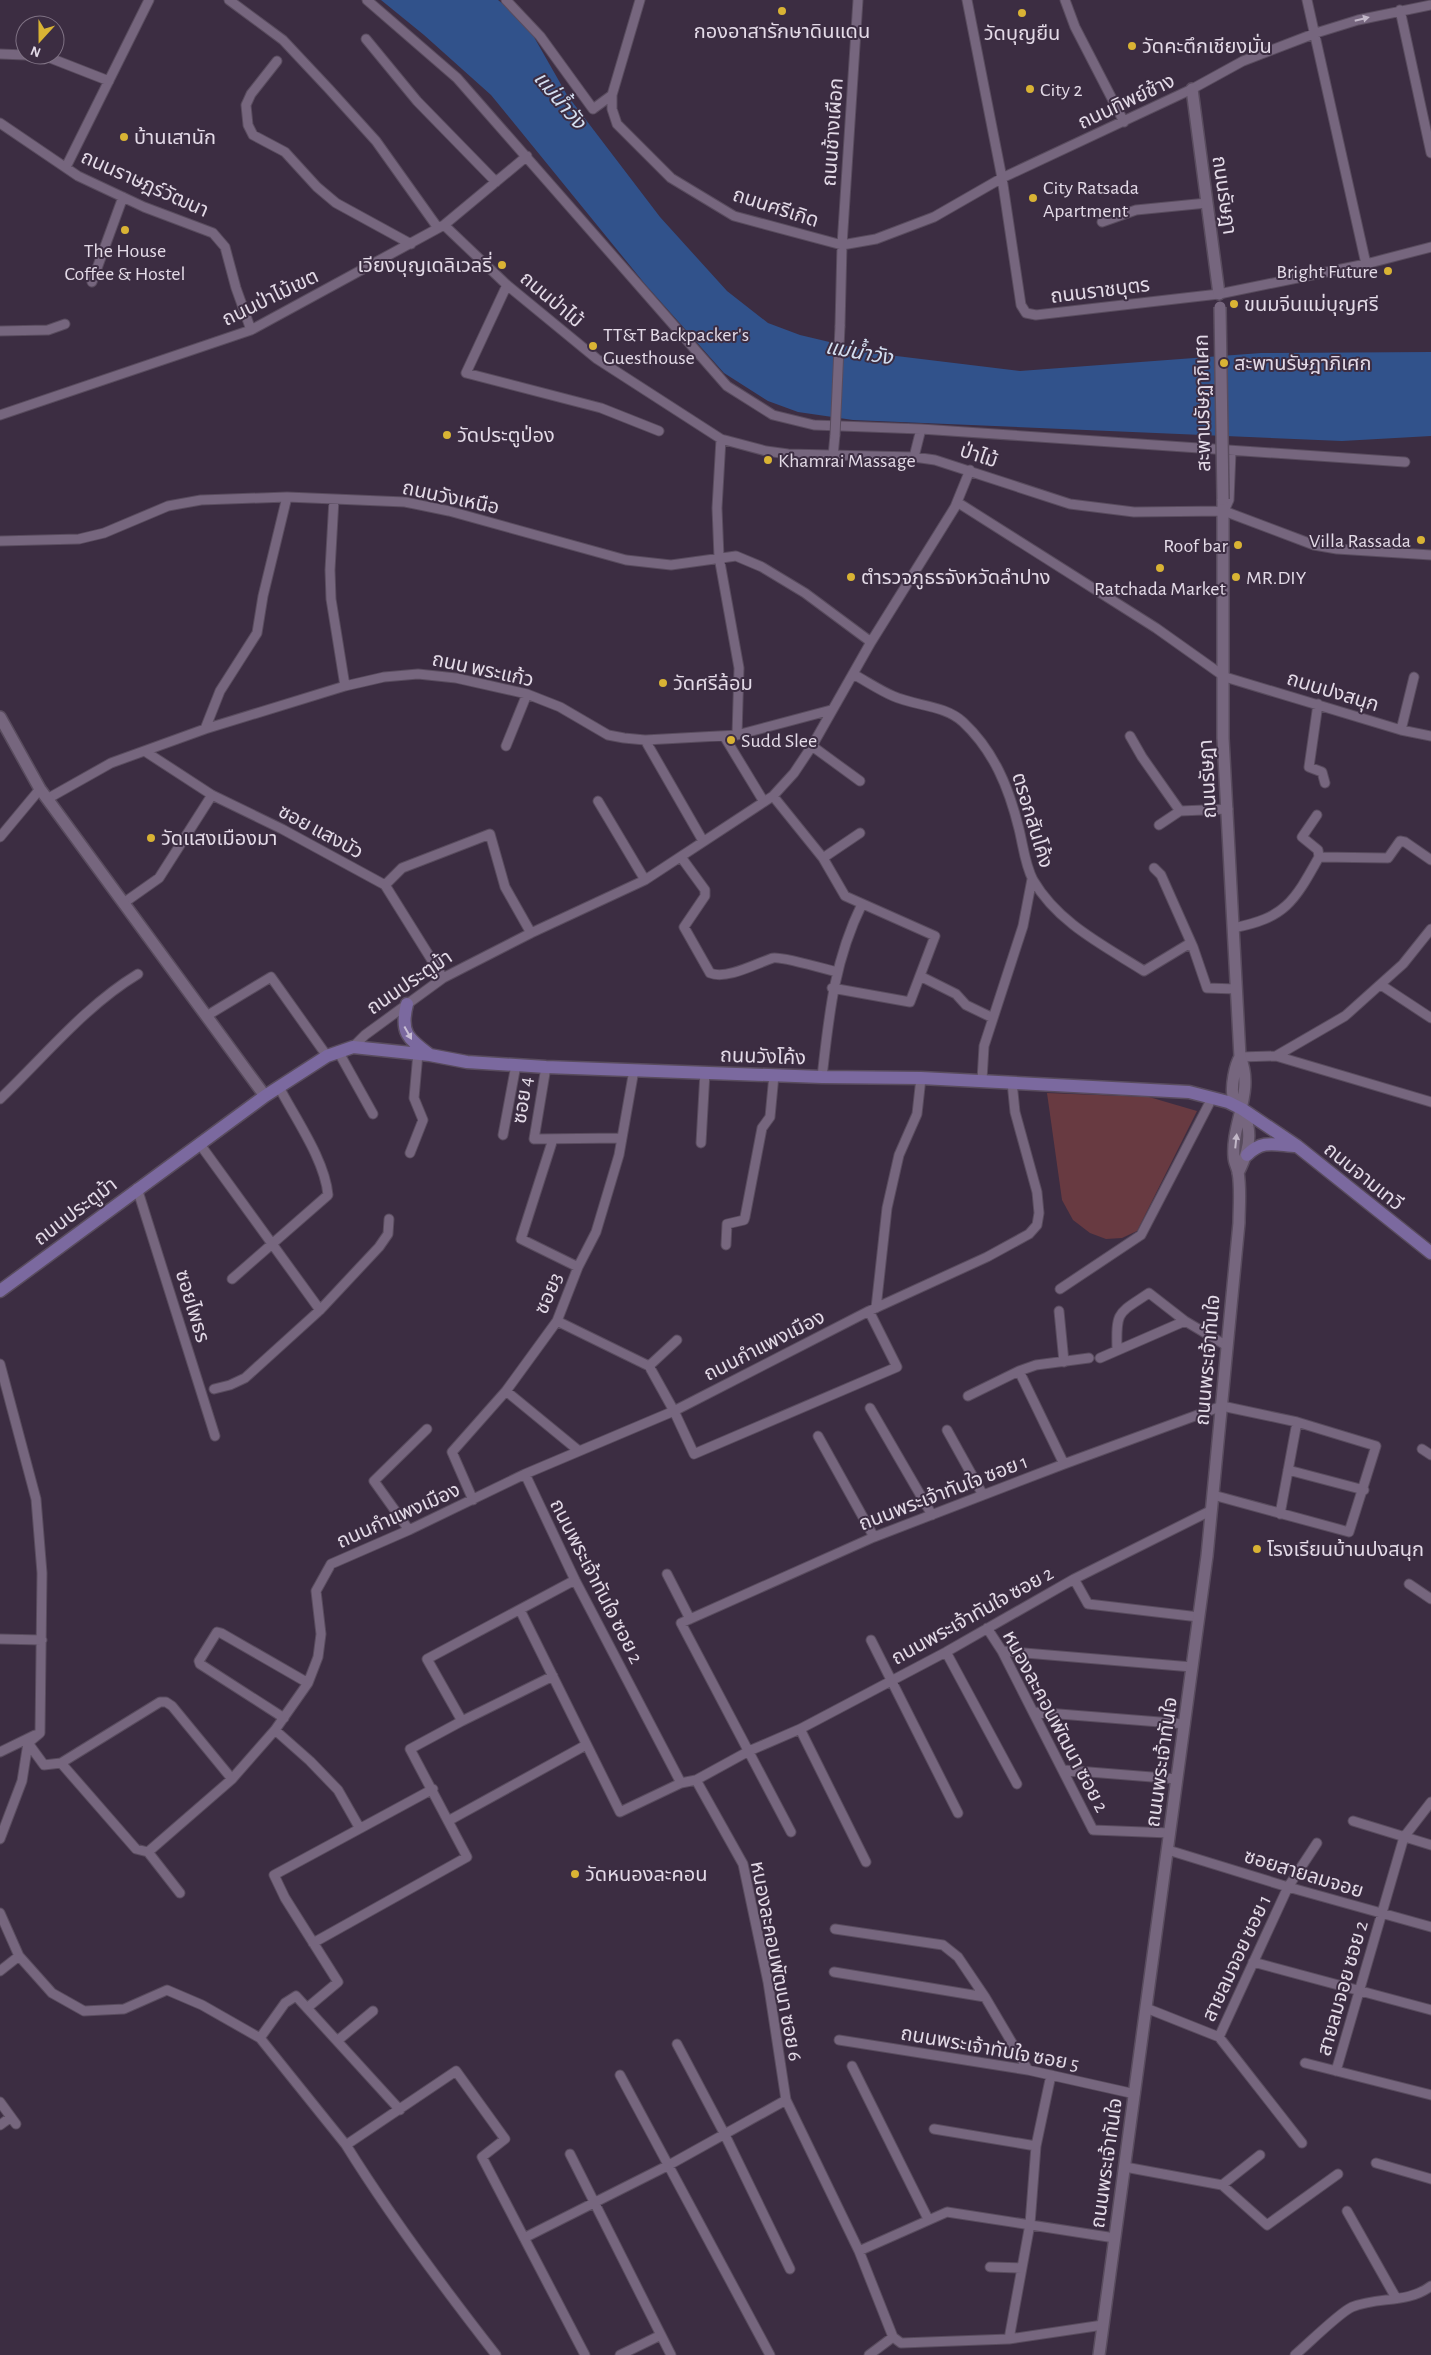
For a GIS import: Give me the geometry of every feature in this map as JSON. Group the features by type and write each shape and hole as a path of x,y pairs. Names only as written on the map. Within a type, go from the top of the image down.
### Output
{"main road":[{"path":"407,1004 403,1022 406,1032 424,1054"},
{"name":"ถนนวังโค้ง","path":"353,1047 424,1054 467,1062 546,1067 822,1077 982,1080 1172,1090 1228,1102 1242,1109"},
{"name":"ถนนประตูม้า","path":"0,1291 137,1188 265,1096 332,1054 353,1047"},
{"name":"ถนนวังโค้ง","path":"1172,1090 1226,1110 1242,1109"},
{"name":"ถนนจามเทวี","path":"1242,1109 1297,1146 1431,1253"},
{"name":"ถนนจามเทวี","path":"1247,1155 1256,1145 1266,1143 1297,1146"}],"street":[{"path":"66,167 149,0"},
{"name":"ถนนป่าไม้","path":"230,0 283,40 329,89 376,141 441,226 507,285 597,359 721,439"},
{"path":"367,0 457,78 727,386 773,415 814,424 921,429 1231,452 1405,462"},
{"path":"506,0 540,36 593,110 612,95"},
{"name":"ถนนศรีเกิด","path":"640,0 612,95 612,109 617,124 671,178 734,216 842,245"},
{"name":"ถนนช้างเผือก","path":"833,456 842,245 858,0"},
{"path":"967,0 1002,178"},
{"path":"1066,0 1075,27 1124,122"},
{"path":"1307,0 1316,33 1366,264"},
{"name":"ถนนทิพย์ช้าง","path":"842,245 876,239 934,217 1002,178 1192,89 1243,61 1316,33 1400,10 1431,5"},
{"path":"1400,10 1431,153"},
{"path":"366,39 417,101 496,182"},
{"path":"0,54 15,55"},
{"path":"277,62 251,94 246,105 248,125 253,135 285,152 317,187 336,203 411,244"},
{"path":"65,64 109,81"},
{"name":"ถนนรัษฎา","path":"1192,89 1220,307"},
{"name":"ถนนราษฎร์วัฒนา","path":"0,123 78,176 123,197 214,233 225,247 236,288 251,330"},
{"name":"ถนนป่าไม้เขต","path":"0,415 251,330 441,226 527,156"},
{"name":"ถนนราชบุตร","path":"1002,178 1021,305 1026,313 1036,315 1219,294 1366,264 1431,247"},
{"path":"92,282 123,197"},
{"path":"1102,222 1136,210 1207,203"},
{"path":"507,285 466,373 601,408 659,432"},
{"name":"สะพานรัษฏาภิเศก","path":"1220,307 1223,505"},
{"path":"0,331 48,330 64,324"},
{"path":"914,457 921,429"},
{"path":"721,439 717,508 719,557 738,668 737,734"},
{"name":"ป่าไม้","path":"721,439 766,451 833,456 914,457 970,470 1070,504 1134,512 1223,505"},
{"path":"1231,452 1229,500 1223,505 1314,545 1337,549 1431,555"},
{"name":"ถนนประตูม้า","path":"353,1047 365,1035 443,978 531,933 645,880 773,796 794,773 812,746 871,642 957,502 970,470"},
{"path":"205,729 220,691 257,633 263,596 287,497"},
{"name":"ถนนวังเหนือ","path":"0,541 79,539 104,533 168,506 201,500 287,497 405,502 449,511 626,560 671,565 736,556 762,567 805,593 871,642"},
{"path":"334,499 330,570 331,599 345,686"},
{"name":"ถนนปงสนุก","path":"957,502 1156,628 1224,677 1401,730 1431,736"},
{"name":"ถนนรัษฎา","path":"1223,505 1223,738 1240,1057 1244,1066 1242,1109"},
{"name":"ถนน พระแก้ว","path":"44,794 111,763 146,752 205,729 345,686 384,677 418,674 456,678 527,694 560,707 608,735 645,740 737,734 831,710"},
{"name":"ตรอกสันโค้ง","path":"853,674 892,696 948,712 962,721 985,746 998,767 1017,823 1032,879 1057,913 1084,934 1144,971 1187,945 1193,947"},
{"path":"1401,730 1414,677"},
{"path":"506,746 527,694"},
{"path":"1318,704 1309,767 1322,772 1325,783"},
{"path":"0,717 44,794 208,1015 265,1096"},
{"path":"724,736 764,802"},
{"path":"1130,736 1142,757 1180,811"},
{"path":"645,740 703,841"},
{"path":"812,746 860,781"},
{"name":"ซอย แสงบัว","path":"146,752 212,795 282,829 385,885 443,978"},
{"path":"0,837 44,794"},
{"path":"125,902 159,878 212,795"},
{"path":"773,796 823,858 845,896 935,936 910,1002 832,988"},
{"path":"598,801 645,880"},
{"path":"1159,825 1180,811 1228,809"},
{"path":"1233,928 1261,922 1283,909 1304,886 1319,857 1318,850 1302,837 1317,815"},
{"path":"385,885 402,868 490,834 505,887 531,933"},
{"path":"823,858 860,834"},
{"path":"1319,857 1388,858 1400,841 1405,842 1431,860"},
{"path":"681,857 704,890 705,896 684,927 710,974 715,975 742,970 776,957 837,972"},
{"path":"1154,868 1161,875 1193,947 1207,988 1236,989"},
{"path":"982,1080 984,1046 1023,926 1032,879"},
{"path":"822,1077 832,988 844,942 862,904"},
{"path":"1276,1056 1345,1016 1403,964 1431,929"},
{"path":"0,1098 98,1002 138,974"},
{"path":"920,976 956,994 966,1005 993,1018"},
{"path":"208,1015 271,977 332,1054 373,1114"},
{"path":"1381,985 1431,1018"},
{"path":"410,1153 423,1120 414,1098 424,1054"},
{"path":"1240,1057 1276,1056 1431,1102"},
{"path":"503,1134 516,1065"},
{"name":"ซอย 4","path":"546,1067 534,1139 553,1139"},
{"name":"ซอย3","path":"473,1500 452,1452 506,1391 557,1321 578,1267 596,1232 622,1138 634,1070"},
{"path":"700,1143 705,1072"},
{"path":"726,1246 727,1224 744,1220 745,1217 762,1128 770,1117 774,1075"},
{"path":"557,1321 650,1366 694,1454 897,1367 872,1309 887,1208 899,1155 917,1114 921,1078"},
{"name":"ถนนกำแพงเมือง","path":"148,1852 232,1779 276,1730 308,1683 318,1658 321,1634 316,1591 331,1564 409,1530 525,1474 674,1411 872,1309 987,1257 1029,1234 1037,1225 1039,1213 1037,1192 1015,1112 1012,1082"},
{"path":"232,1279 328,1196 324,1178 314,1153 279,1087"},
{"path":"1060,1288 1141,1235 1209,1104"},
{"name":"ถนนพระเจ้าทันใจ","path":"1238,1173 1247,1155 1248,1127 1242,1109"},
{"name":"ถนนพระเจ้าทันใจ","path":"1101,2355 1103,2325 1212,1510 1239,1223 1238,1173 1234,1157 1238,1121 1242,1109"},
{"path":"578,1267 521,1239 553,1139 622,1138"},
{"path":"199,1143 320,1310"},
{"name":"ซอยไพธร","path":"137,1188 215,1436"},
{"path":"214,1389 230,1385 245,1378 320,1310 379,1247 388,1234 389,1218"},
{"path":"1117,1349 1116,1322 1121,1312 1149,1293 1184,1321 1227,1346"},
{"path":"1059,1311 1064,1362"},
{"path":"1100,1358 1184,1321"},
{"path":"650,1366 677,1340"},
{"path":"968,1396 1019,1371 1036,1365 1089,1358"},
{"path":"0,1364 36,1499 42,1573 40,1733 28,1744 22,1781 0,1839"},
{"path":"1019,1371 1064,1464"},
{"path":"506,1391 579,1451"},
{"path":"1213,1495 1349,1532 1364,1490 1376,1446 1296,1422 1222,1406"},
{"name":"ถนนพระเจ้าทันใจ ซอย 1","path":"686,1621 874,1537 1222,1406"},
{"path":"870,1408 932,1515"},
{"path":"1280,1514 1296,1422"},
{"path":"409,1530 374,1481 427,1429"},
{"path":"947,1430 983,1495"},
{"path":"818,1436 874,1537"},
{"path":"1422,1449 1431,1455"},
{"path":"1288,1470 1364,1490"},
{"name":"ถนนพระเจ้าทันใจ ซอย 2","path":"525,1474 576,1580 681,1783"},
{"name":"ถนนพระเจ้าทันใจ ซอย 2","path":"520,1610 620,1812 681,1783 696,1780 749,1751 800,1729 946,1652 1074,1579 1212,1510"},
{"path":"667,1574 686,1621 749,1751 791,1832"},
{"path":"1074,1579 1088,1604 1199,1617"},
{"path":"462,1721 427,1659 576,1580"},
{"path":"1409,1584 1431,1599"},
{"name":"หนองละคอนพัฒนา ซอย 2","path":"987,1628 1002,1651 1094,1830 1170,1833"},
{"path":"284,1718 200,1664 217,1632 221,1632 308,1683"},
{"path":"0,1639 42,1640"},
{"path":"871,1640 958,1813"},
{"path":"1002,1651 1192,1667"},
{"path":"946,1652 1017,1784"},
{"path":"313,1943 467,1856 410,1749 553,1676"},
{"path":"28,1744 44,1765 61,1763 160,1702 166,1702 172,1706 232,1779"},
{"path":"1034,1712 1184,1724"},
{"path":"800,1729 866,1862"},
{"path":"276,1730 338,1790 359,1827"},
{"path":"0,1752 40,1733"},
{"path":"448,1820 586,1745"},
{"path":"61,1763 136,1849 148,1852 180,1894"},
{"path":"1064,1770 1177,1779"},
{"name":"หนองละคอนพัฒนา ซอย 6","path":"696,1780 743,1864 768,1982 786,2100 859,2251 893,2337"},
{"path":"307,2008 338,1982 274,1875 359,1827 432,1789"},
{"path":"1404,1837 1431,1802"},
{"path":"1353,1821 1431,1845"},
{"name":"สายลมจอย ซอย 2","path":"1336,2071 1380,1914 1404,1837"},
{"name":"สายลมจอย ซอย 1","path":"1219,2037 1288,1887 1317,1843"},
{"name":"ซอยสายลมจอย","path":"1168,1850 1380,1914 1431,1927"},
{"path":"0,1913 19,1956 52,1993 84,2011 124,2009 167,1990 202,2005 260,2038 346,2145 380,2199 427,2267 496,2355"},
{"path":"835,1929 943,1945 958,1957 985,1997 1028,2070"},
{"path":"0,1971 19,1956"},
{"path":"1253,1962 1431,2010"},
{"path":"834,1972 985,1997"},
{"path":"260,2038 285,2003 296,1996 400,2110"},
{"path":"1146,2008 1219,2037 1302,2143"},
{"path":"337,2041 373,2011"},
{"name":"ถนนพระเจ้าทันใจ ซอย 5","path":"839,2040 1028,2070 1134,2094"},
{"path":"677,2044 724,2134 790,2269"},
{"path":"1305,2063 1431,2095"},
{"path":"852,2066 928,2219"},
{"path":"346,2145 456,2072 505,2139 482,2157 585,2355"},
{"path":"620,2075 770,2355"},
{"path":"1009,2339 1030,2224 1036,2146 1051,2075"},
{"path":"524,2238 669,2165 786,2100"},
{"path":"0,2102 14,2120 0,2125"},
{"path":"934,2129 1036,2146"},
{"path":"570,2154 671,2355"},
{"path":"1222,2185 1260,2155"},
{"path":"1376,2163 1431,2179"},
{"path":"1125,2168 1222,2185 1267,2225 1338,2174"},
{"path":"1347,2211 1396,2298"},
{"path":"859,2251 947,2212 1115,2238"},
{"path":"990,2267 1022,2268"},
{"path":"1295,2355 1351,2307 1419,2295 1431,2286"},
{"path":"869,2355 893,2337 901,2343 1009,2339 1103,2325"},
{"path":"620,2355 661,2335"}],"shaded area":[{"path":"1047,1093 1149,1097 1197,1111 1137,1231 1122,1238 1106,1239 1090,1233 1073,1220 1062,1200"}],"water":[{"name":"แม่น้ำวัง","path":"381,0 498,0 526,23 567,95 660,217 727,291 768,323 800,335 880,354 1020,371 1261,353 1431,352 1431,436 1342,441 853,420 798,412 768,401 724,373 645,284 491,95 424,35"}],"place":[{"name":"กองอาสารักษาดินแดน","path":"782,11"},
{"name":"วัดบุญยืน","path":"1022,13"},
{"name":"วัดคะตึกเชียงมั่น","path":"1132,46"},
{"name":"City 2","path":"1030,89"},
{"name":"บ้านเสานัก","path":"124,137"},
{"name":"City Ratsada Apartment","path":"1033,198"},
{"name":"The House Coffee & Hostel","path":"125,230"},
{"name":"เวียงบุญเดลิเวลรี่","path":"502,265"},
{"name":"Bright Future","path":"1388,271"},
{"name":"ขนมจีนแม่บุญศรี","path":"1234,304"},
{"name":"TT&T Backpacker's Guesthouse","path":"593,346"},
{"name":"สะพานรัษฎาภิเศก","path":"1224,363"},
{"name":"วัดประตูป่อง","path":"447,435"},
{"name":"Khamrai Massage","path":"768,460"},
{"name":"Villa Rassada","path":"1421,540"},
{"name":"Roof bar","path":"1238,545"},
{"name":"Ratchada Market","path":"1160,568"},
{"name":"ตำรวจภูธรจังหวัดลำปาง","path":"851,577"},
{"name":"MR.DIY","path":"1236,577"},
{"name":"วัดศรีล้อม","path":"663,683"},
{"name":"Sudd Slee","path":"731,740"},
{"name":"วัดแสงเมืองมา","path":"151,838"},
{"name":"โรงเรียนบ้านปงสนุก","path":"1257,1549"},
{"name":"วัดหนองละคอน","path":"575,1874"}]}
